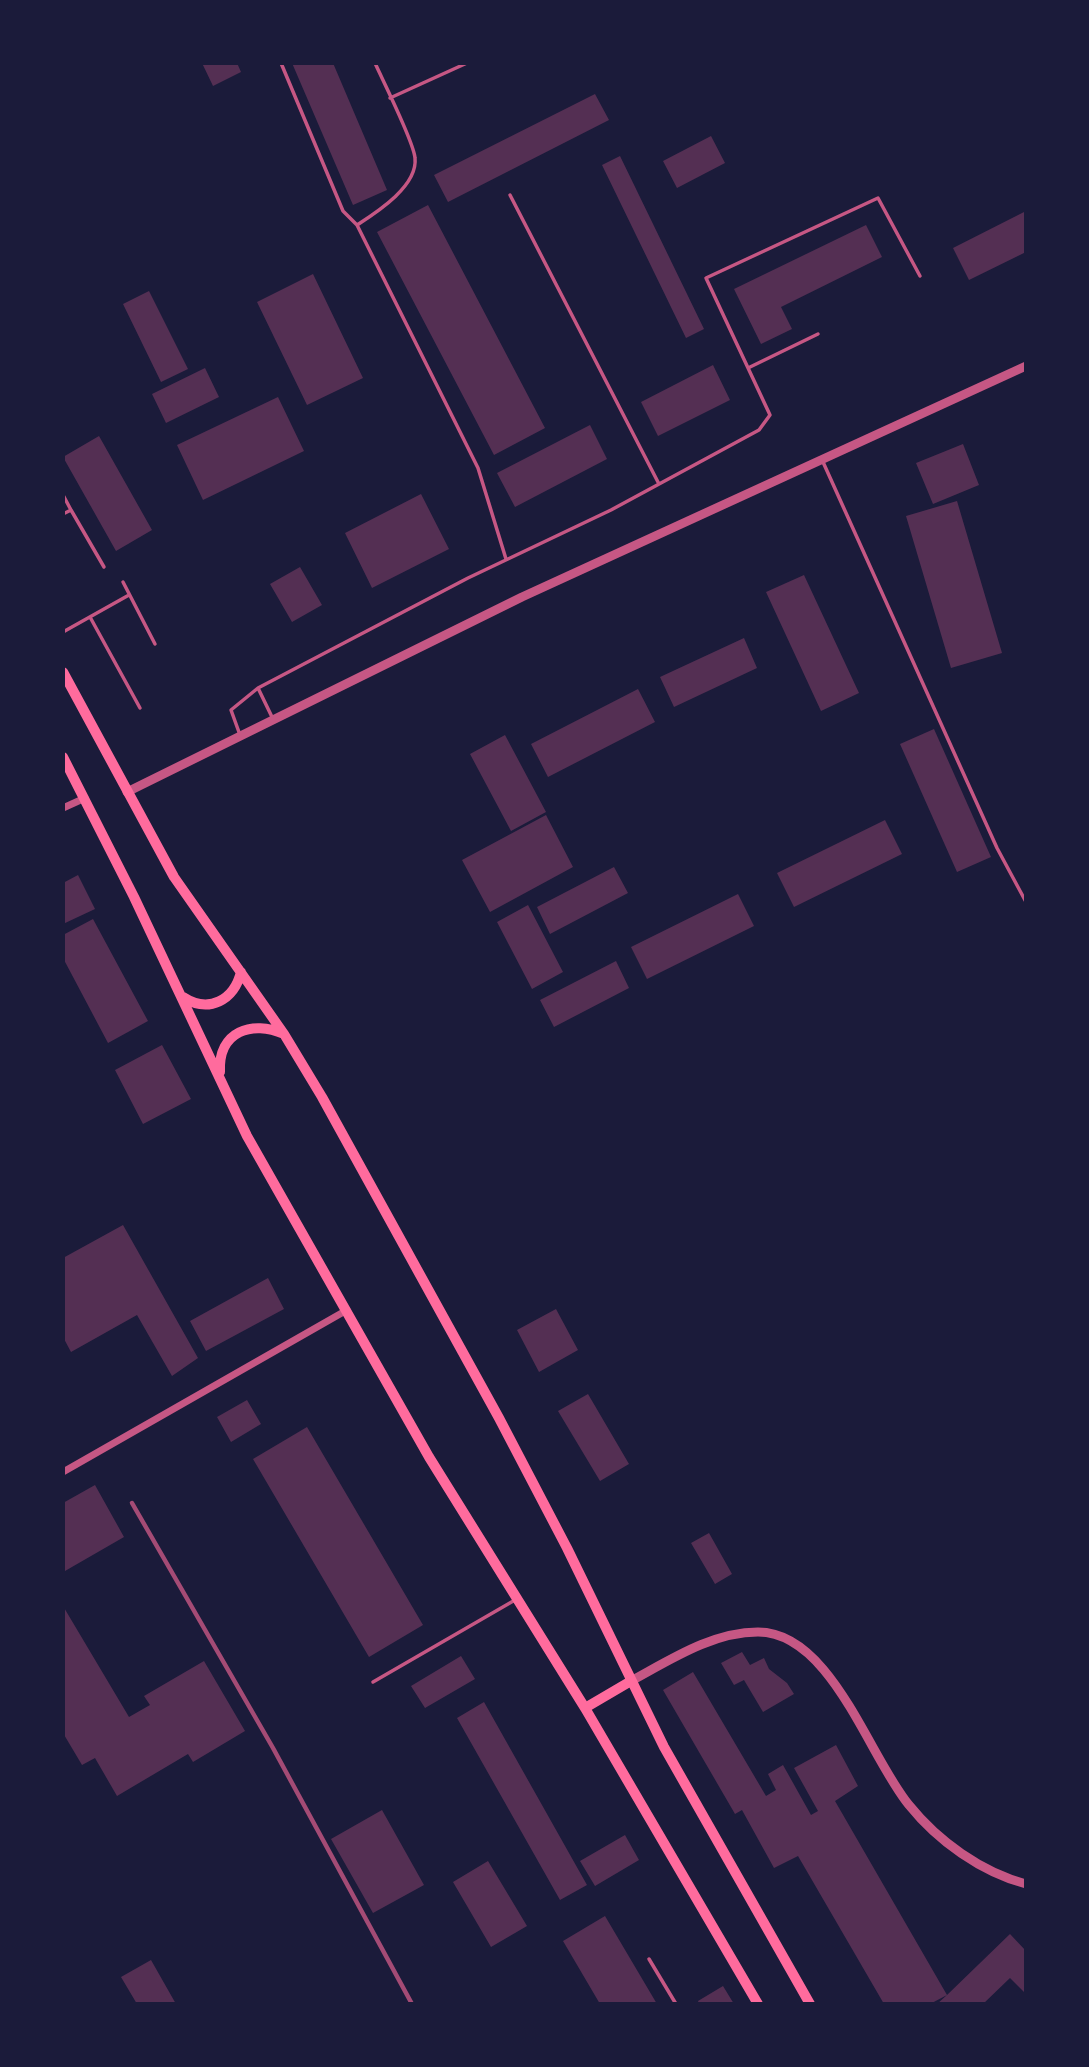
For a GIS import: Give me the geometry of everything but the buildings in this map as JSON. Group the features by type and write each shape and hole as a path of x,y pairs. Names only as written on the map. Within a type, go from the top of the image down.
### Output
{"main road":[{"path":"63,673 174,877 285,1034 499,1418 567,1548 664,1747 810,2004"},
{"path":"63,757 183,997 247,1136 429,1457 585,1708 758,2004"},
{"path":"183,997 204,1006 217,1003 237,986 241,972"},
{"path":"220,1079 219,1063 223,1050 241,1031 254,1026 285,1034"},
{"path":"585,1708 631,1681"}],"street":[{"path":"127,792 522,597 1026,366"},
{"path":"63,808 85,797"},
{"path":"63,1472 346,1310"},
{"path":"631,1681 681,1653 725,1636 775,1633 817,1660 902,1796 933,1830 977,1864 1026,1884"}],"lane":[{"path":"281,63 344,211 357,225 478,468 506,559"},
{"path":"357,225 390,203 411,175 416,158 375,63"},
{"path":"390,98 467,63"},
{"path":"510,195 659,484"},
{"path":"240,735 231,710 258,688 506,559 659,484 759,430 771,415 706,278 878,198 920,276"},
{"path":"748,368 818,334"},
{"path":"822,460 997,848 1026,902"},
{"path":"63,495 104,567"},
{"path":"63,514 71,510"},
{"path":"122,582 156,644"},
{"path":"63,632 129,595"},
{"path":"90,617 140,708"},
{"path":"258,688 273,719"},
{"path":"373,1682 517,1599"},
{"path":"649,1959 676,2004"}],"railway":[{"path":"132,1503 273,1748 412,2004"}]}
